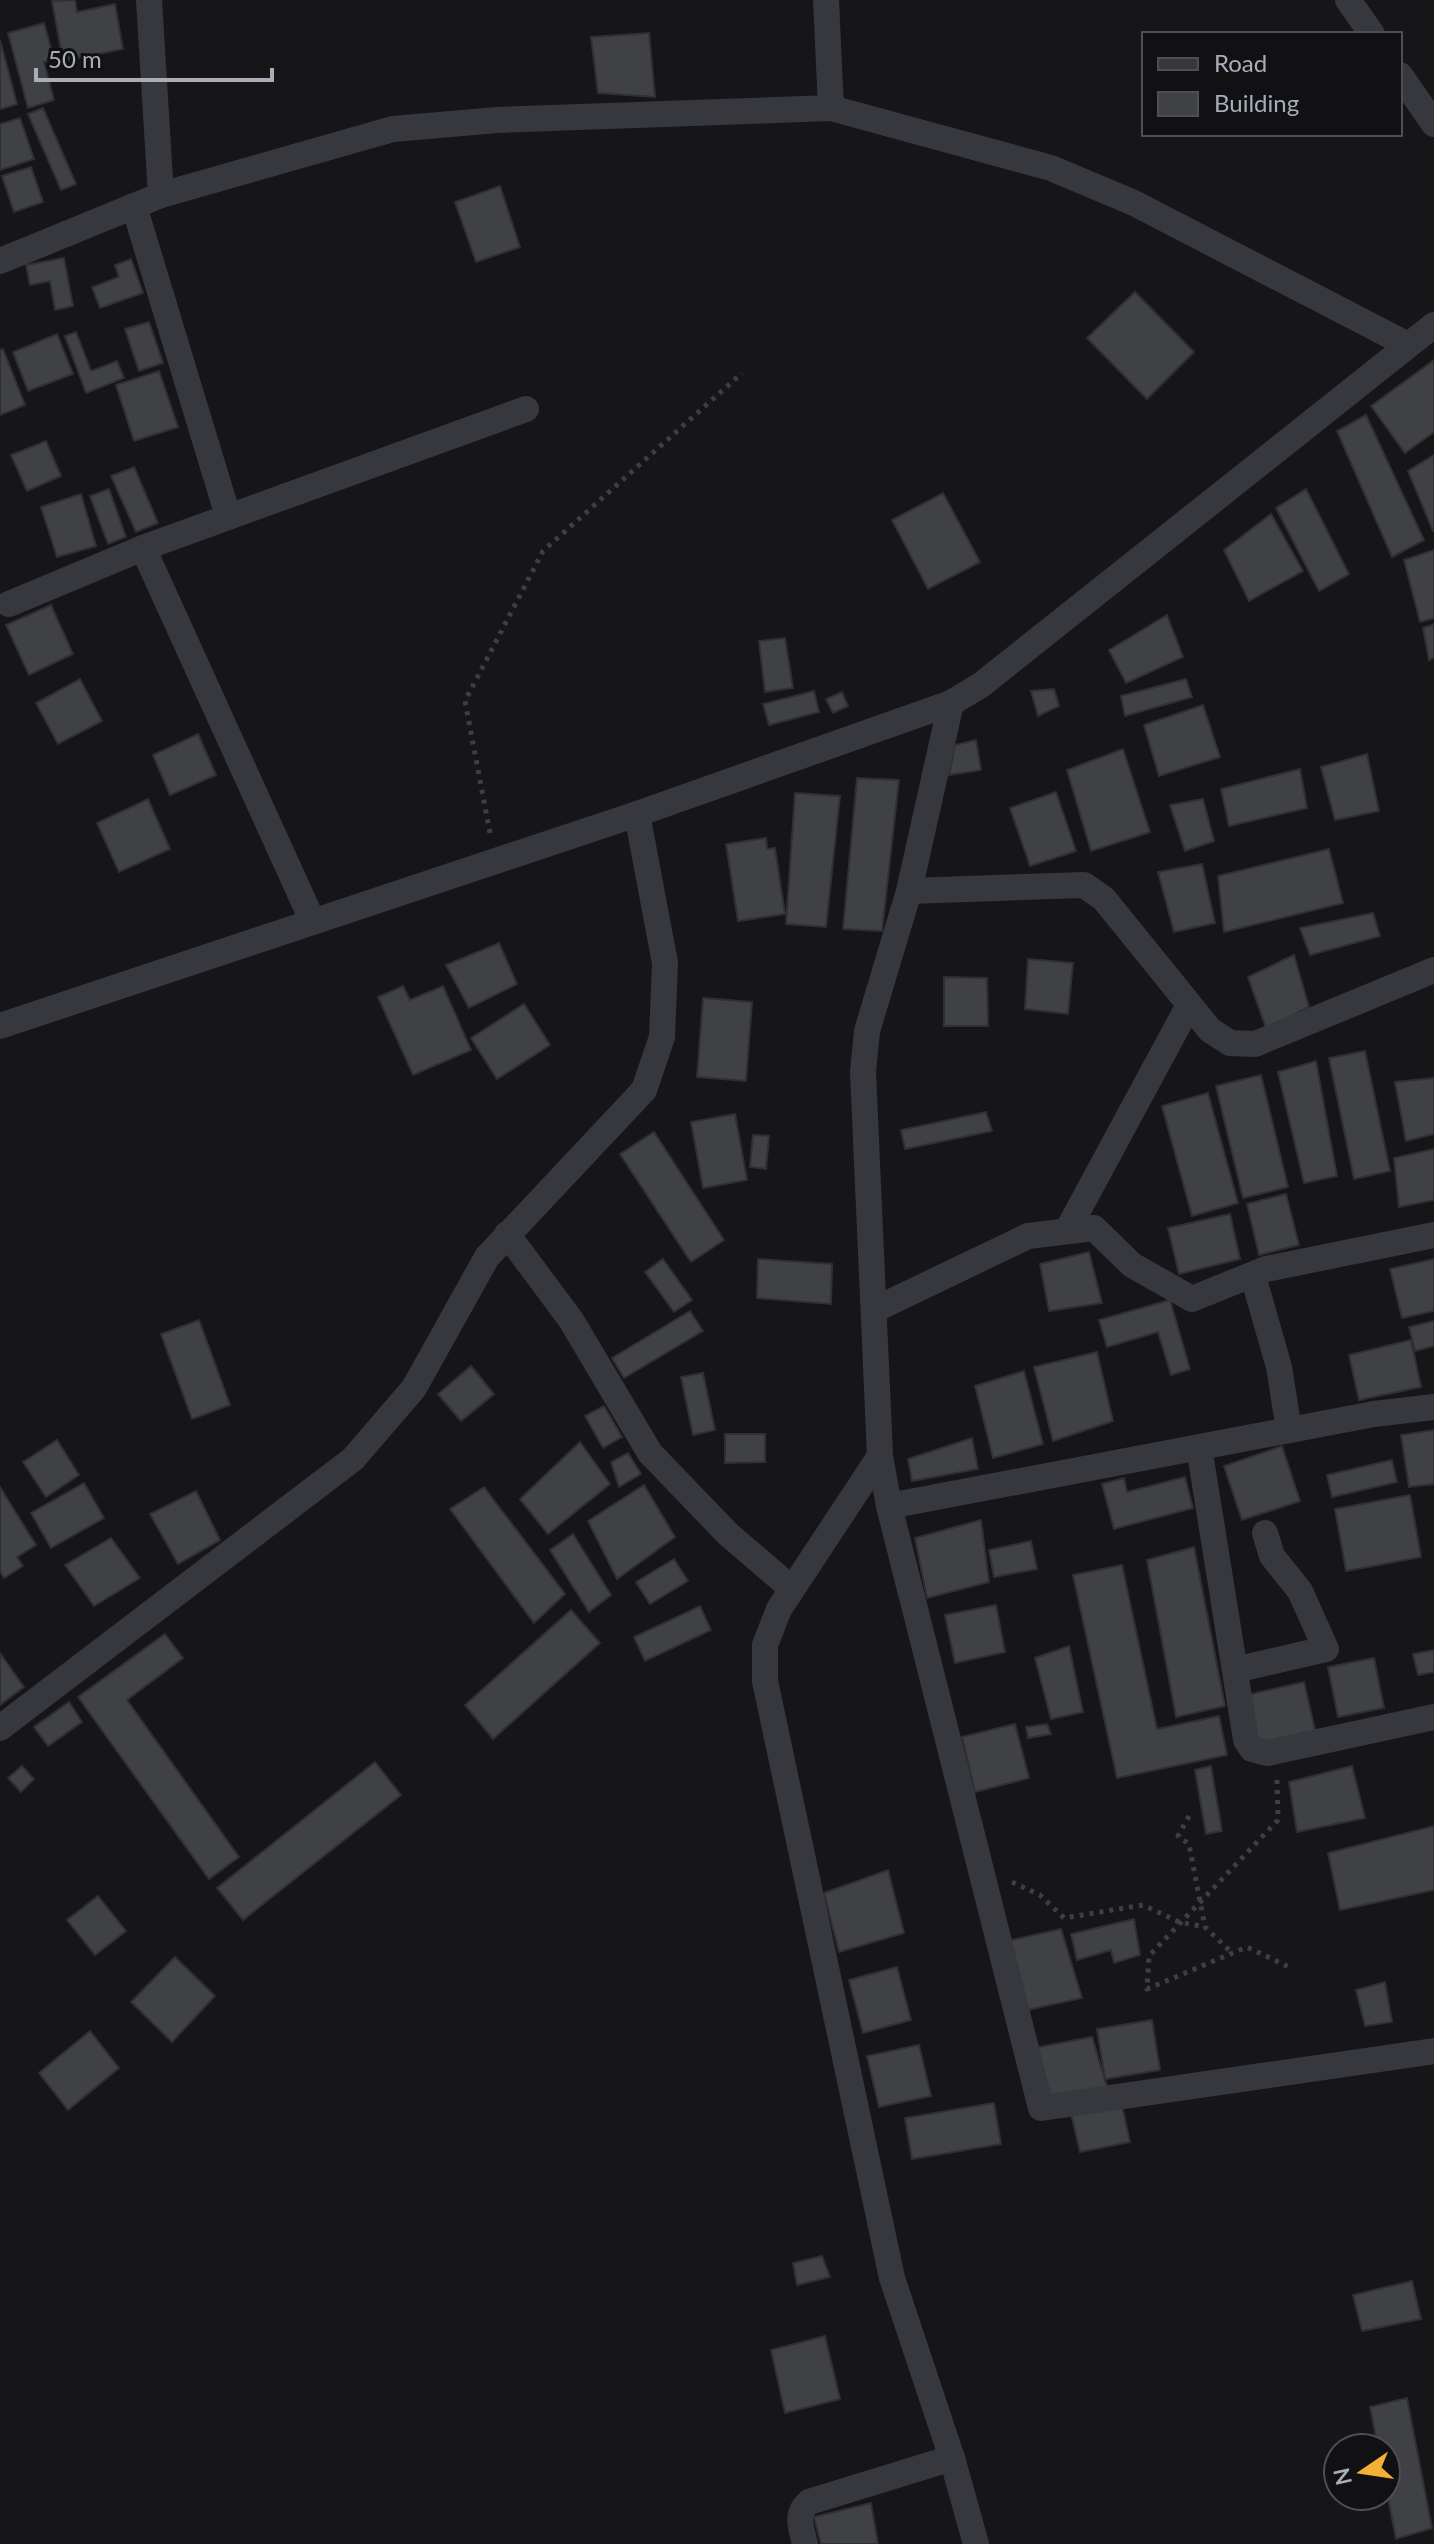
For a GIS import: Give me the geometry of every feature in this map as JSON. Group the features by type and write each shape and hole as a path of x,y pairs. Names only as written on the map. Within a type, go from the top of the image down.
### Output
{"street":[{"path":"149,0 161,195"},
{"path":"826,0 831,108"},
{"path":"1348,0 1371,32"},
{"path":"1402,78 1434,124"},
{"path":"0,261 161,195 393,129 497,120 831,108 1051,168 1134,203 1408,345"},
{"path":"134,206 228,516"},
{"path":"0,1026 637,814 951,703 981,685 1434,325"},
{"path":"9,604 143,548 526,409"},
{"path":"143,548 313,922"},
{"path":"951,703 909,891 867,1031 863,1072 880,1456 889,1506 1041,2108 1434,2051"},
{"path":"0,1728 353,1459 414,1388 487,1257 644,1090 662,1037 665,963 637,814"},
{"path":"909,891 1084,885 1104,899 1210,1030 1230,1043 1255,1044 1434,970"},
{"path":"1067,1231 1189,1005"},
{"path":"874,1310 1028,1236 1094,1228 1132,1265 1192,1299 1266,1269 1434,1235"},
{"path":"507,1234 571,1320 650,1453 728,1534 792,1589"},
{"path":"1253,1276 1279,1367 1289,1430"},
{"path":"889,1506 1289,1430 1434,1407"},
{"path":"1199,1447 1246,1740 1252,1749 1267,1753 1434,1717"},
{"path":"880,1456 779,1609 765,1645 765,1681 892,2278 952,2458 976,2544"},
{"path":"1235,1670 1326,1649 1300,1591 1272,1556 1265,1533"},
{"path":"805,2544 799,2518 809,2502 952,2458"}],"path":[{"path":"495,861 465,701 543,551 742,373"},
{"path":"1277,1751 1278,1820 1200,1898 1149,1956 1147,1989 1247,1947 1289,1967"},
{"path":"1189,1816 1178,1836 1189,1844 1205,1927"},
{"path":"980,1867 1040,1895 1064,1918 1143,1905 1179,1922 1205,1927 1232,1953"}],"building":[{"path":"75,0 77,12 115,4 123,49 63,61 52,1"},
{"path":"44,23 54,59 44,62 54,100 28,108 8,33"},
{"path":"649,33 655,97 598,93 591,37"},
{"path":"0,40 17,104 1,109 0,106"},
{"path":"43,108 76,184 61,190 28,114"},
{"path":"20,118 34,159 0,170 0,124"},
{"path":"31,167 43,202 14,212 2,176"},
{"path":"500,186 520,247 476,262 455,202"},
{"path":"64,258 73,306 55,310 50,281 30,285 26,265"},
{"path":"131,259 143,293 100,308 92,287 119,277 115,265"},
{"path":"1135,292 1194,352 1147,399 1087,338"},
{"path":"149,322 163,363 139,371 125,329"},
{"path":"76,332 91,371 117,361 124,378 86,393 65,336"},
{"path":"57,334 73,374 28,391 13,352"},
{"path":"3,349 25,405 0,415 0,350"},
{"path":"1434,360 1434,432 1405,453 1371,406"},
{"path":"159,371 178,427 134,441 116,385"},
{"path":"1366,415 1424,540 1392,557 1337,431"},
{"path":"46,441 61,476 27,491 11,455"},
{"path":"1434,455 1434,531 1433,531 1408,471"},
{"path":"134,467 158,523 136,532 111,476"},
{"path":"109,489 126,537 108,544 90,496"},
{"path":"1306,489 1349,574 1319,591 1276,508"},
{"path":"943,493 980,562 928,589 892,520"},
{"path":"81,494 96,546 57,557 41,507"},
{"path":"1271,514 1303,571 1249,601 1224,550"},
{"path":"1434,550 1434,618 1420,622 1404,560"},
{"path":"51,605 73,654 29,675 6,625"},
{"path":"1167,615 1183,657 1126,683 1109,650"},
{"path":"1434,624 1434,658 1429,660 1423,628"},
{"path":"785,638 793,688 765,692 759,641"},
{"path":"80,679 102,721 58,744 36,703"},
{"path":"1186,679 1192,697 1125,716 1121,696"},
{"path":"1054,689 1059,706 1038,716 1031,691"},
{"path":"814,691 819,712 769,725 763,704"},
{"path":"842,692 848,706 833,713 826,699"},
{"path":"1203,705 1220,757 1159,776 1144,725"},
{"path":"198,734 216,775 170,795 153,755"},
{"path":"976,740 981,770 949,775 955,745"},
{"path":"1123,749 1150,832 1091,851 1067,770"},
{"path":"1367,754 1379,811 1335,820 1321,767"},
{"path":"1300,769 1307,808 1229,826 1221,789"},
{"path":"857,778 899,780 882,931 843,929"},
{"path":"1056,792 1076,851 1030,866 1010,808"},
{"path":"795,793 840,796 826,927 786,924"},
{"path":"148,799 170,849 119,872 97,823"},
{"path":"1203,799 1214,841 1185,851 1170,805"},
{"path":"766,838 767,849 775,848 785,914 738,921 726,844"},
{"path":"1329,849 1343,903 1224,932 1218,876"},
{"path":"1202,864 1215,923 1174,932 1158,872"},
{"path":"1373,913 1380,936 1310,955 1300,928"},
{"path":"499,943 517,984 469,1008 446,965"},
{"path":"1294,955 1309,1007 1266,1028 1248,977"},
{"path":"1028,959 1073,963 1068,1014 1025,1009"},
{"path":"944,977 987,978 988,1026 944,1026"},
{"path":"403,986 410,1000 443,986 471,1050 413,1075 378,997"},
{"path":"703,998 752,1002 746,1081 697,1077"},
{"path":"524,1004 550,1045 497,1079 471,1038"},
{"path":"1365,1051 1390,1171 1354,1179 1329,1058"},
{"path":"1316,1061 1337,1176 1304,1183 1278,1072"},
{"path":"1261,1075 1288,1187 1243,1198 1216,1086"},
{"path":"1434,1078 1434,1134 1406,1141 1395,1082"},
{"path":"1208,1093 1238,1203 1192,1216 1162,1106"},
{"path":"986,1112 992,1131 905,1149 901,1130"},
{"path":"735,1114 747,1180 703,1188 691,1122"},
{"path":"654,1132 724,1240 691,1262 620,1154"},
{"path":"753,1135 769,1136 766,1169 750,1167"},
{"path":"1434,1149 1434,1200 1399,1207 1394,1158"},
{"path":"1286,1194 1299,1245 1259,1255 1247,1204"},
{"path":"1230,1214 1240,1259 1179,1274 1168,1228"},
{"path":"1089,1252 1102,1303 1049,1311 1040,1264"},
{"path":"663,1259 692,1300 674,1312 645,1272"},
{"path":"758,1259 832,1264 831,1304 757,1298"},
{"path":"1434,1259 1434,1311 1402,1318 1390,1269"},
{"path":"1170,1300 1190,1369 1171,1375 1158,1332 1107,1347 1099,1320"},
{"path":"690,1311 703,1331 624,1378 612,1358"},
{"path":"199,1320 230,1405 192,1419 161,1334"},
{"path":"1434,1321 1434,1346 1415,1351 1409,1327"},
{"path":"1411,1340 1421,1387 1359,1400 1349,1355"},
{"path":"1097,1352 1113,1421 1053,1441 1034,1367"},
{"path":"471,1366 494,1394 461,1421 438,1394"},
{"path":"1024,1371 1043,1444 993,1458 975,1386"},
{"path":"703,1373 715,1430 693,1435 681,1377"},
{"path":"604,1406 622,1437 603,1448 585,1416"},
{"path":"1434,1430 1434,1484 1409,1487 1401,1435"},
{"path":"725,1434 765,1434 765,1462 725,1463"},
{"path":"972,1438 978,1469 912,1481 908,1459"},
{"path":"57,1440 79,1475 46,1497 23,1462"},
{"path":"580,1442 610,1484 548,1534 520,1499"},
{"path":"1282,1446 1300,1501 1242,1520 1224,1466"},
{"path":"628,1453 641,1474 619,1487 611,1462"},
{"path":"1392,1460 1397,1482 1332,1497 1327,1475"},
{"path":"1185,1477 1193,1508 1114,1529 1102,1484 1124,1478 1127,1492"},
{"path":"84,1483 104,1518 51,1548 31,1513"},
{"path":"644,1485 675,1537 617,1579 588,1521"},
{"path":"0,1487 36,1545 17,1557 23,1566 4,1578 0,1571"},
{"path":"484,1487 565,1594 534,1623 450,1509"},
{"path":"196,1491 220,1540 178,1564 150,1514"},
{"path":"1410,1495 1421,1557 1346,1571 1335,1509"},
{"path":"981,1520 989,1582 927,1598 915,1538"},
{"path":"573,1534 611,1595 589,1612 550,1550"},
{"path":"111,1538 140,1578 94,1606 65,1565"},
{"path":"1031,1541 1037,1569 994,1577 989,1550"},
{"path":"1194,1547 1225,1706 1176,1717 1147,1560"},
{"path":"674,1559 688,1581 650,1604 636,1582"},
{"path":"1122,1565 1157,1729 1219,1716 1227,1755 1117,1778 1073,1575"},
{"path":"996,1605 1005,1652 955,1663 945,1615"},
{"path":"700,1606 711,1630 645,1661 634,1637"},
{"path":"571,1610 600,1643 493,1739 465,1705"},
{"path":"165,1634 183,1658 127,1700 239,1857 209,1879 78,1697"},
{"path":"1069,1646 1083,1712 1051,1719 1035,1658"},
{"path":"1434,1650 1434,1672 1418,1675 1413,1654"},
{"path":"0,1653 24,1687 0,1705"},
{"path":"1374,1658 1384,1708 1338,1717 1328,1667"},
{"path":"1304,1682 1316,1734 1259,1747 1247,1695"},
{"path":"69,1702 82,1722 48,1746 34,1727"},
{"path":"1015,1724 1029,1778 975,1792 962,1737"},
{"path":"1047,1724 1051,1734 1028,1738 1026,1727"},
{"path":"375,1762 401,1795 243,1920 217,1888"},
{"path":"22,1766 34,1779 21,1792 8,1778"},
{"path":"1211,1766 1222,1831 1206,1834 1195,1770"},
{"path":"1352,1766 1365,1818 1297,1832 1289,1782"},
{"path":"1434,1826 1434,1890 1340,1910 1328,1853"},
{"path":"888,1870 904,1933 839,1952 824,1893"},
{"path":"98,1896 126,1931 95,1955 67,1920"},
{"path":"1134,1919 1140,1955 1114,1963 1111,1950 1077,1960 1071,1934"},
{"path":"1061,1929 1082,1998 1027,2010 1007,1941"},
{"path":"175,1957 215,1996 172,2042 131,2002"},
{"path":"897,1967 911,2020 863,2033 849,1980"},
{"path":"1385,1982 1392,2022 1365,2026 1356,1990"},
{"path":"1152,2020 1160,2070 1105,2079 1097,2029"},
{"path":"90,2031 119,2068 68,2110 39,2073"},
{"path":"1092,2037 1108,2090 1046,2100 1034,2048"},
{"path":"919,2045 931,2096 879,2107 867,2056"},
{"path":"1121,2101 1130,2142 1080,2152 1070,2109"},
{"path":"994,2103 1001,2144 912,2159 905,2118"},
{"path":"822,2256 830,2277 797,2285 793,2263"},
{"path":"1412,2281 1421,2319 1362,2331 1353,2295"},
{"path":"825,2336 840,2399 785,2413 771,2350"},
{"path":"1407,2398 1432,2528 1396,2539 1391,2512 1402,2512 1402,2432 1375,2432 1370,2407"},
{"path":"871,2503 878,2544 821,2544 814,2517"}]}
